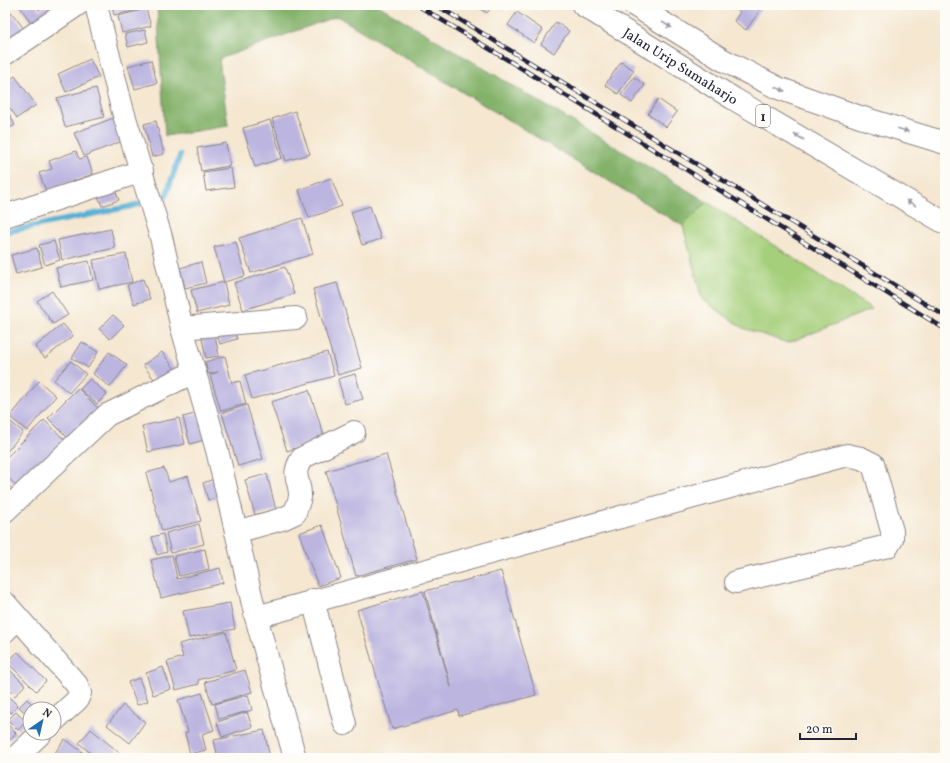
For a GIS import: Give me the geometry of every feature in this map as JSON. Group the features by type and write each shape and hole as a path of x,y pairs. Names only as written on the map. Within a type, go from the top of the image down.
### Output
{"main road":[{"path":"5,54 77,5"},
{"path":"96,5 122,108 161,237 182,328 217,450 256,616 295,758"},
{"name":"Jalan Urip Sumaharjo","path":"583,5 734,98 945,223"},
{"name":"Jalan Urip Sumaharjo","path":"634,5 723,60 778,88 860,117 945,143"},
{"path":"5,216 142,171"},
{"path":"182,328 296,318"},
{"path":"5,511 107,415 194,372"},
{"path":"236,532 282,519 295,512 300,496 296,473 302,458 354,432"},
{"path":"256,616 847,455 861,458 873,464 892,531 892,540 888,546 736,582"},
{"path":"313,600 345,724"},
{"path":"9,618 77,685 80,693 77,700 62,714"},
{"path":"15,758 33,741"}],"green space":[{"path":"157,5 378,5 707,202 683,226 337,16 219,59 228,126 165,136"},
{"path":"707,202 872,309 788,343 743,328 702,299 683,226"}],"building":[{"path":"19,5 36,5 39,10 47,5 63,5 34,28"},
{"path":"112,5 150,5 151,7 114,15"},
{"path":"475,5 493,5 487,13"},
{"path":"508,5 517,5 514,9"},
{"path":"731,5 763,6 746,30 734,21 740,12"},
{"path":"8,8 28,34 5,51 5,10"},
{"path":"146,9 151,26 122,33 118,16"},
{"path":"517,12 543,30 534,43 508,25"},
{"path":"556,22 569,31 554,53 541,44"},
{"path":"145,30 148,42 128,47 125,34"},
{"path":"90,59 99,77 66,92 58,74"},
{"path":"151,60 157,83 135,89 128,66"},
{"path":"621,62 634,70 618,94 605,85"},
{"path":"15,76 36,105 17,118 5,101 5,83"},
{"path":"634,77 645,85 632,103 621,95"},
{"path":"96,88 104,117 65,127 57,98"},
{"path":"658,99 677,112 666,127 648,114"},
{"path":"7,110 15,125 5,131 5,111"},
{"path":"295,111 310,154 286,161 272,119"},
{"path":"116,117 125,140 84,156 74,133"},
{"path":"270,120 282,158 255,167 243,128"},
{"path":"156,121 164,154 152,157 144,124"},
{"path":"226,143 230,166 201,171 197,148"},
{"path":"76,151 79,159 87,157 93,174 46,191 39,173 52,169 49,161"},
{"path":"231,168 234,187 206,191 203,172"},
{"path":"5,174 9,180 5,183"},
{"path":"331,178 342,206 309,218 299,190"},
{"path":"115,190 119,200 102,206 98,196"},
{"path":"5,194 13,211 5,215"},
{"path":"370,206 381,239 362,245 351,212"},
{"path":"302,218 313,254 251,273 239,238"},
{"path":"111,229 115,248 62,260 58,240"},
{"path":"54,241 60,260 45,265 39,245"},
{"path":"236,242 245,276 224,282 214,247"},
{"path":"37,248 42,267 16,274 11,255"},
{"path":"126,254 132,282 99,289 93,260"},
{"path":"89,261 93,280 61,287 56,268"},
{"path":"201,262 206,283 185,288 180,268"},
{"path":"285,267 294,294 243,310 234,283"},
{"path":"143,279 150,299 134,304 127,285"},
{"path":"224,282 229,305 197,313 191,290"},
{"path":"337,283 362,368 338,375 313,289"},
{"path":"52,291 68,315 53,324 37,301"},
{"path":"113,315 124,325 110,339 99,329"},
{"path":"63,324 73,336 45,358 35,347"},
{"path":"233,326 237,339 220,344 216,331"},
{"path":"215,336 219,356 206,358 202,338"},
{"path":"82,342 98,352 88,368 72,358"},
{"path":"109,352 127,365 110,387 93,374"},
{"path":"162,352 175,369 157,383 143,365"},
{"path":"327,352 334,376 252,399 245,375"},
{"path":"225,356 232,383 240,381 246,404 221,411 210,375 218,372 208,374 205,362"},
{"path":"71,361 86,374 69,393 54,380"},
{"path":"355,374 363,399 345,404 338,379"},
{"path":"90,379 107,394 97,404 80,389"},
{"path":"39,381 56,396 27,431 10,417"},
{"path":"78,388 98,408 68,438 48,418"},
{"path":"309,390 325,439 287,451 271,402"},
{"path":"247,405 263,459 238,466 222,413"},
{"path":"202,412 208,439 190,444 183,417"},
{"path":"5,417 23,432 5,454"},
{"path":"179,418 185,444 148,452 142,426"},
{"path":"44,420 65,440 18,487 5,475 5,459"},
{"path":"386,454 417,559 356,576 326,471"},
{"path":"164,468 169,482 188,476 201,521 162,531 146,473"},
{"path":"267,474 276,510 255,515 245,480"},
{"path":"214,479 220,497 208,500 203,483"},
{"path":"5,482 16,492 5,504"},
{"path":"199,524 204,544 171,553 166,533"},
{"path":"322,525 341,578 318,586 299,533"},
{"path":"163,534 167,552 157,555 152,537"},
{"path":"205,549 209,569 179,576 174,556"},
{"path":"172,555 177,579 220,568 223,583 161,598 151,560"},
{"path":"501,571 536,695 459,716 458,710 392,729 357,610 423,591 451,687 425,591"},
{"path":"230,603 235,629 189,638 183,611"},
{"path":"226,632 236,670 198,680 199,684 176,690 167,662 183,657 179,644"},
{"path":"18,652 46,681 36,691 7,662"},
{"path":"5,665 25,685 15,696 5,686"},
{"path":"163,667 171,689 153,695 146,673"},
{"path":"245,670 252,692 212,704 205,682"},
{"path":"139,678 148,701 137,705 128,682"},
{"path":"5,693 18,706 11,713 5,707"},
{"path":"202,693 214,730 202,734 206,750 190,754 185,733 188,732 178,700"},
{"path":"248,695 252,710 219,719 215,704"},
{"path":"123,705 145,722 130,743 107,725"},
{"path":"16,712 22,718 22,726 18,730 8,720"},
{"path":"247,712 252,727 222,737 217,722"},
{"path":"5,722 16,733 9,740 5,736"},
{"path":"91,729 122,755 119,758 96,758 79,743"},
{"path":"264,730 270,758 218,758 214,740"},
{"path":"65,739 86,755 83,758 51,758"}],"waterway":[{"path":"154,200 166,196 180,155"},
{"path":"5,232 146,202"}],"railway":[{"path":"417,5 945,329"},
{"path":"436,5 945,316"}]}
